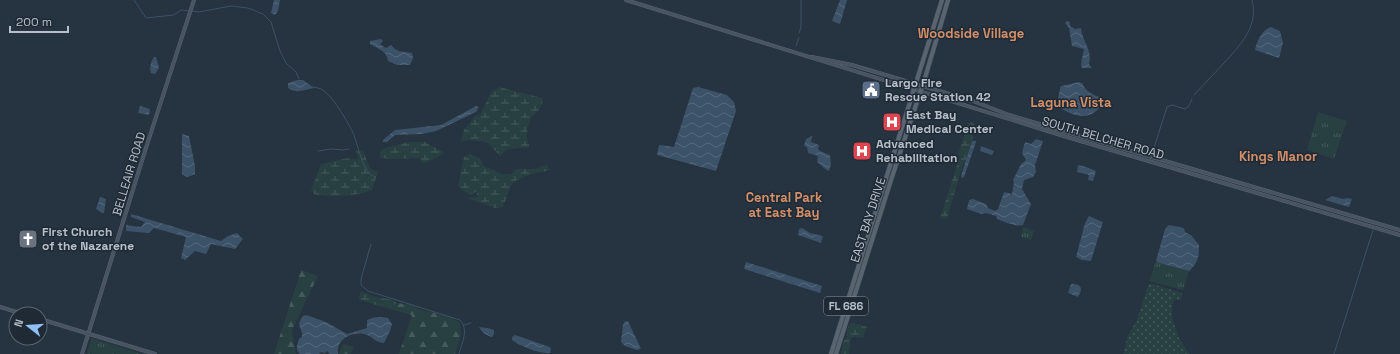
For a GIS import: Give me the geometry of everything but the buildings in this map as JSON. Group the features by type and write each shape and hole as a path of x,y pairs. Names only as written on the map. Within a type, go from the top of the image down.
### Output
{"main road":[{"name":"BELLEAIR ROAD","path":"82,354 194,0"},
{"name":"SOUTH BELCHER ROAD","path":"626,0 1067,137 1400,234"},
{"name":"EAST BAY DRIVE","path":"834,354 834,343 915,90 942,0"},
{"name":"EAST BAY DRIVE","path":"834,354 922,86 948,0"},
{"name":"SOUTH BELCHER ROAD","path":"802,55 852,65 973,101 1009,115 1400,230"},
{"path":"874,217 876,226"},
{"path":"48,322 155,354"}],"green space":[{"path":"499,87 542,98 543,101 529,123 527,134 529,148 509,150 500,156 487,142 468,140 461,142 464,130 476,115 480,115 491,92"},
{"path":"1318,112 1347,121 1334,159 1307,150"},
{"path":"969,122 972,122 975,125 967,159 963,164 947,219 940,218 960,156 958,155"},
{"path":"408,142 425,142 445,153 428,162 422,163 419,158 380,158 380,152 385,148"},
{"path":"356,150 363,151 370,168 378,172 372,190 360,194 343,196 314,194 311,190 321,164 348,158 358,160"},
{"path":"470,154 480,158 484,166 502,174 511,174 516,169 535,169 548,164 548,168 550,170 529,175 518,180 511,186 503,207 495,208 467,198 479,197 476,192 470,195 460,189 458,185 464,157"},
{"path":"1023,227 1034,231 1031,240 1021,237"},
{"path":"1156,261 1189,271 1183,290 1149,281"},
{"path":"301,270 318,276 292,330 296,354 274,354"},
{"path":"1149,283 1182,293 1181,301 1174,299 1172,306 1173,321 1178,335 1190,354 1123,354 1128,335 1136,322"},
{"path":"360,291 379,298 390,299 396,302 396,304 390,306 390,309 359,300"},
{"path":"396,303 413,305 419,309 451,317 460,323 461,335 455,354 399,354 412,315 390,309 390,306"},
{"path":"850,323 867,327 863,338 851,338 849,354 841,354 843,342 847,338 847,330"},
{"path":"91,338 142,354 87,354"},
{"path":"343,344 354,347 351,354 339,354"}],"water":[{"path":"274,0 280,0 278,11 275,15 271,13"},
{"path":"840,0 847,0 840,24 832,21"},
{"path":"1067,21 1070,22 1070,26 1075,29 1081,28 1090,54 1089,64 1092,68 1082,68 1081,61 1084,49 1072,46 1069,28 1065,23"},
{"path":"1271,27 1280,31 1283,43 1279,58 1255,50 1260,36 1265,30"},
{"path":"381,39 383,41 380,44 386,48 391,45 398,51 412,53 413,58 410,65 397,65 388,61 384,53 370,44 370,41"},
{"path":"154,57 156,57 159,68 155,74 151,73 150,69"},
{"path":"303,80 314,88 294,91 288,88 288,83"},
{"path":"1079,82 1082,83 1085,89 1101,98 1099,109 1090,115 1080,116 1067,112 1058,107 1057,104 1061,86"},
{"path":"698,87 727,95 734,102 736,111 716,171 657,155 659,145 674,147 693,88"},
{"path":"140,106 150,109 149,115 138,113"},
{"path":"476,106 479,107 476,112 436,131 422,134 395,135 387,142 383,142 383,140 395,130 441,125"},
{"path":"182,134 189,136 195,166 195,174 187,177 182,174"},
{"path":"812,136 811,142 819,145 818,149 820,151 830,155 831,164 829,171 817,162 818,156 808,153 807,147 804,146 806,139"},
{"path":"1036,139 1043,141 1035,165 1036,172 1033,177 1024,180 1022,189 1031,204 1023,225 1010,224 997,219 996,216 986,213 982,214 967,209 969,200 973,199 986,204 988,208 995,211 998,209 1004,192 1012,194 1013,180 1021,164 1026,160 1022,153 1025,142 1031,144"},
{"path":"972,141 976,142 964,177 962,178 961,176"},
{"path":"981,146 994,151 992,155 980,151"},
{"path":"1078,165 1096,171 1093,181 1088,180 1089,175 1077,172"},
{"path":"1332,196 1343,199 1352,199 1349,207 1325,200"},
{"path":"100,197 106,199 104,213 96,209"},
{"path":"131,214 221,241 228,236 237,233 243,239 235,249 211,244 206,254 195,251 185,260 181,258 186,237 154,228 149,233 126,231 126,225 141,227 145,222 131,217"},
{"path":"1089,216 1103,222 1091,261 1082,260 1076,257 1085,223"},
{"path":"1169,225 1184,228 1185,232 1191,235 1199,245 1197,260 1189,271 1156,261 1165,229"},
{"path":"802,228 810,233 823,236 821,243 798,235 799,229"},
{"path":"746,262 822,286 820,293 744,269"},
{"path":"1071,284 1080,287 1081,291 1078,297 1068,293"},
{"path":"306,315 326,322 347,334 367,328 367,320 374,318 388,318 392,324 384,343 379,342 367,335 356,334 346,337 343,340 338,349 338,354 330,354 327,351 319,354 300,354 297,351 299,339 302,337 299,325 303,316"},
{"path":"625,321 628,321 641,349 637,350 625,346 621,342 623,325"},
{"path":"479,327 494,330 494,334 492,337 483,332"},
{"path":"515,335 551,348 550,353 535,351 520,345 512,340 512,337"}],"waterway":[{"path":"134,0 146,18 174,15 181,10 189,11"},
{"path":"799,33 801,27 801,0"},
{"path":"1194,95 1247,35 1253,19 1252,0"},
{"path":"192,11 199,12 231,6 248,8 263,14 271,22 280,51 286,63 296,72 299,79"},
{"path":"796,46 799,38"},
{"path":"313,87 323,90 337,105 354,135 366,169 369,174 373,176"},
{"path":"1152,154 1167,107 1172,105 1185,109 1189,106 1192,99"},
{"path":"318,151 349,149"},
{"path":"1334,354 1373,230"},
{"path":"371,244 361,279 361,285 368,291 460,320 463,324 464,332 459,354"},
{"path":"464,325 471,323"}],"place":[{"name":"Largo Fire Rescue Station 42","path":"871,90"},
{"name":"East Bay Medical Center","path":"892,122"},
{"name":"Advanced Rehabilitation","path":"862,151"},
{"name":"First Church of the Nazarene","path":"28,239"}],"district":[{"name":"Woodside Village","path":"971,33"},
{"name":"Laguna Vista","path":"1071,102"},
{"name":"Kings Manor","path":"1278,156"},
{"name":"Central Park at East Bay","path":"784,204"}]}
